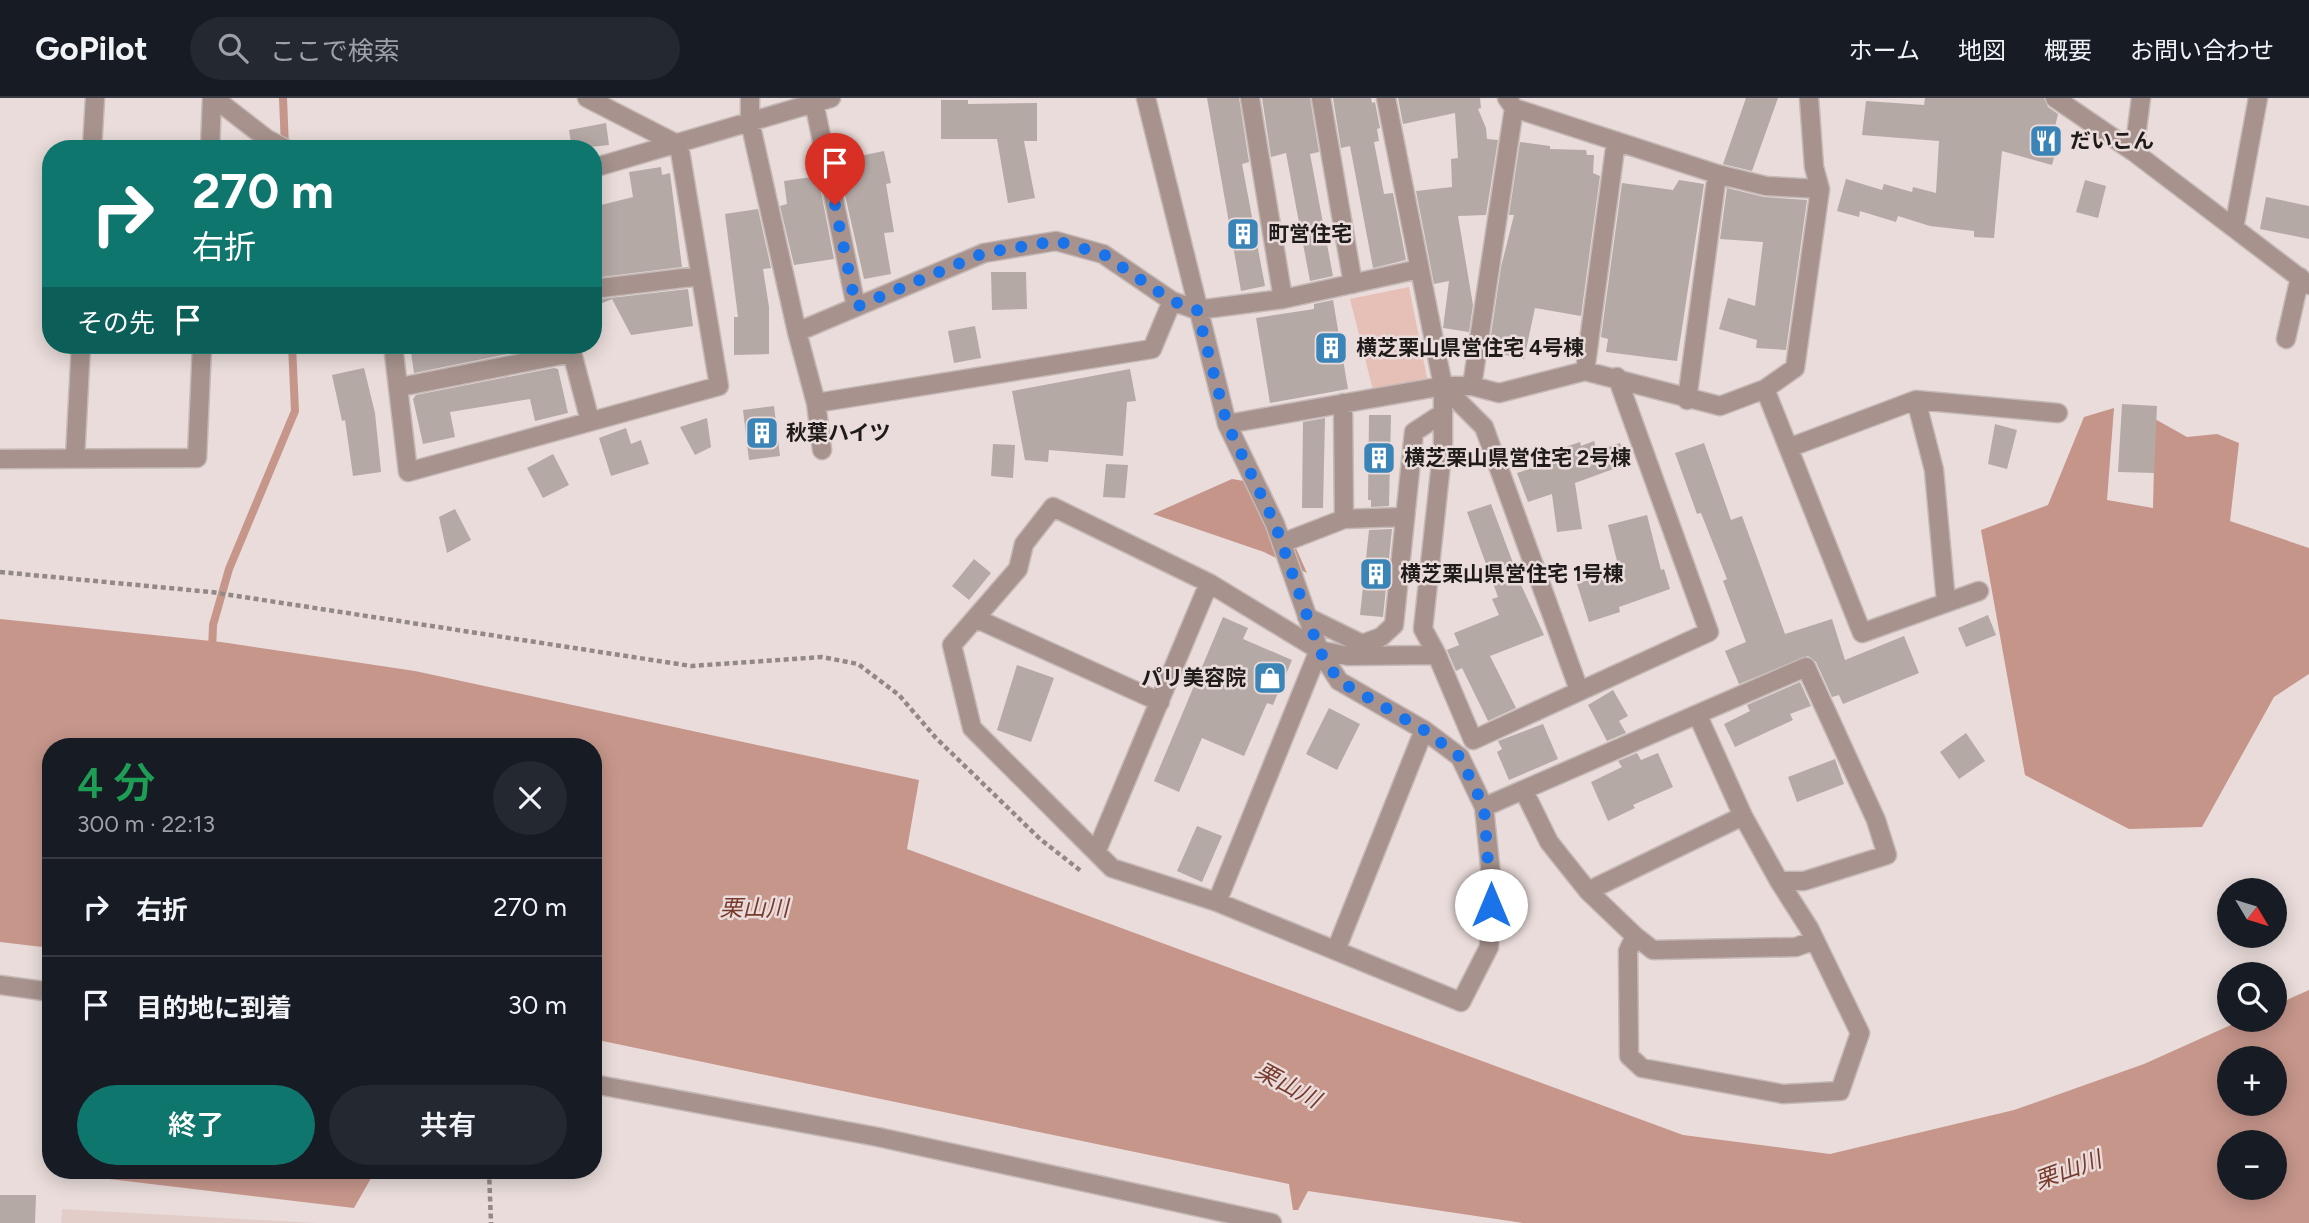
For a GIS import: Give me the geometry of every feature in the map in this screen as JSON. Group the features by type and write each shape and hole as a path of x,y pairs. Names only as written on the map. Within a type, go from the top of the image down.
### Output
{"street":[{"path":"93,140 95,98"},
{"path":"211,140 213,98"},
{"path":"213,98 269,140"},
{"path":"587,98 679,145"},
{"path":"750,98 750,122 797,332 816,403 822,450"},
{"path":"1146,98 1227,424 1282,543 1319,650 1339,681 1424,730 1460,757 1484,807 1492,885 1489,947 1461,1002 1217,902 1112,868 1097,850 972,728 952,645 1018,569 1024,544 1053,507 1209,583 1319,650 1348,656 1437,655"},
{"path":"1250,98 1283,299"},
{"path":"1321,98 1353,284"},
{"path":"1386,98 1443,386 1443,445 1423,629 1473,740 1709,632 1617,377"},
{"path":"1227,424 1443,386 1472,386 1499,393 1585,371 1617,377 1687,400 1720,406 1765,389 1795,368 1820,189 1814,167 1809,98"},
{"path":"2055,98 2078,106 2304,281 2286,339"},
{"path":"2134,152 2141,98"},
{"path":"2234,228 2258,98"},
{"path":"602,166 679,145 822,100 856,307"},
{"path":"1472,386 1511,103 1717,174 1766,186 1820,189"},
{"path":"1585,371 1616,141"},
{"path":"394,354 408,472 719,386 679,145"},
{"path":"1687,400 1717,174"},
{"path":"797,332 984,253 1056,241 1103,254 1172,301 1197,310 1283,299 1419,269"},
{"path":"602,288 700,276"},
{"path":"816,403 1152,349 1172,301"},
{"path":"75,458 81,354"},
{"path":"0,459 197,458 202,354"},
{"path":"400,387 548,354"},
{"path":"572,354 590,421"},
{"path":"1443,386 1484,428 1578,690"},
{"path":"1765,389 1791,447 1862,633 1979,591"},
{"path":"1791,447 1916,400 2058,413"},
{"path":"1916,400 1934,470 1946,602"},
{"path":"1343,404 1344,519"},
{"path":"1307,617 1362,644 1381,637 1394,625 1403,517 1414,432 1443,413"},
{"path":"1282,543 1344,519 1403,517"},
{"path":"1097,850 1209,583"},
{"path":"977,619 1160,702"},
{"path":"1217,902 1319,650"},
{"path":"1484,807 1806,667 1876,820 1887,855 1804,881 1779,881"},
{"path":"1635,936 1628,951 1629,1056 1642,1068 1783,1094 1840,1091 1860,1033 1815,940 1743,816 1698,716"},
{"path":"1336,950 1424,730"},
{"path":"1524,791 1549,842 1588,891 1653,950 1796,947 1815,940"},
{"path":"1588,891 1743,816"},
{"path":"0,985 42,991"},
{"path":"602,1086 878,1137 1272,1223"}],"path":[{"path":"0,572 211,592 691,666 822,657 858,664 899,695 936,738 1040,839 1083,873 1112,868"},
{"path":"489,1179 491,1223"}],"shaded area":[{"path":"1409,287 1427,378 1373,390 1350,299"},
{"path":"2114,408 2107,500 2153,508 2155,419 2187,437 2217,434 2239,443 2230,521 2309,548 2309,674 2274,697 2202,827 2129,829 2025,775 1981,530 2048,505 2084,417"},
{"path":"1232,479 1268,485 1307,573 1264,552 1153,514"},
{"path":"62,1209 317,1223 61,1223"}],"water":[{"name":"栗山川","path":"0,619 221,642 415,671 919,780 907,849 1683,1135 1830,1154 2014,1110 2144,1064 2217,1031 2287,1032 2287,1000 2309,990 2309,1223 1523,1223 1308,1191 1298,1210 1293,1210 1289,1184 602,1041 602,738 42,738 42,947 0,942"},
{"path":"109,1179 371,1179 354,1208"}],"building":[{"path":"1207,98 1239,98 1249,162 1242,164 1265,286 1241,291"},
{"path":"1262,98 1310,98 1319,152 1310,154 1333,276 1310,281 1286,153 1271,157"},
{"path":"1333,98 1371,98 1372,103 1375,102 1380,128 1377,129 1379,141 1374,142 1384,194 1393,193 1406,260 1373,268 1350,146 1341,148"},
{"path":"1398,98 1480,98 1481,108 1478,109 1486,128 1487,139 1498,140 1486,215 1458,216 1473,305 1469,332 1443,328 1449,281 1434,284 1416,191 1452,187 1451,159 1458,158 1455,113 1403,124"},
{"path":"1746,98 1778,98 1752,171 1723,164"},
{"path":"1925,98 2044,98 2048,107 2058,114 2054,131 2061,132 2052,165 2002,151 1994,238 1974,237 1974,231 1930,226 1898,216 1896,222 1860,211 1859,217 1837,211 1846,179 1882,190 1884,184 1912,192 1913,187 1936,193 1939,141 1862,135 1866,101 1924,105"},
{"path":"941,100 968,100 968,104 1037,103 1037,141 1024,141 1035,198 1008,203 997,139 941,139"},
{"path":"606,123 609,145 602,146 602,140 571,140 569,130"},
{"path":"1520,142 1550,146 1550,149 1586,150 1587,155 1594,155 1593,173 1600,176 1581,316 1535,308 1524,359 1497,353 1500,337 1491,335 1501,267 1514,215 1509,215"},
{"path":"884,151 891,183 886,184 894,232 884,233 891,274 864,279 840,173 852,171 850,158"},
{"path":"661,167 662,175 670,173 682,267 602,277 602,205 633,197 629,172"},
{"path":"818,176 834,259 794,265 780,206 787,204 784,181"},
{"path":"1679,180 1704,184 1677,361 1606,352 1608,339 1601,337 1622,183 1673,190"},
{"path":"2085,180 2106,186 2098,218 2076,212"},
{"path":"1727,188 1764,197 1807,200 1786,350 1756,348 1757,340 1719,329 1728,298 1755,306 1763,242 1720,239"},
{"path":"2266,197 2309,206 2309,239 2260,229"},
{"path":"758,209 771,268 763,269 769,307 769,354 734,355 734,317 738,317 725,214"},
{"path":"991,272 1026,272 1027,309 992,310"},
{"path":"688,289 693,326 631,335 612,299 602,303 602,299"},
{"path":"1333,300 1348,389 1270,403 1256,318 1314,309 1314,304"},
{"path":"975,326 981,358 954,363 948,331"},
{"path":"411,354 508,354 414,373"},
{"path":"364,368 375,413 381,472 353,476 345,420 342,421 332,375"},
{"path":"558,369 568,413 535,421 530,399 450,412 455,437 423,444 413,399 416,395"},
{"path":"1130,369 1136,401 1127,402 1123,456 1049,450 1048,462 1025,460 1012,391"},
{"path":"2122,404 2157,406 2154,473 2118,472"},
{"name":"秋葉ハイツ","path":"774,406 780,456 749,460 743,410"},
{"name":"横芝栗山県営住宅 2号棟","path":"1369,415 1391,415 1389,506 1371,507 1371,500 1368,500"},
{"path":"707,418 711,447 695,455 680,427"},
{"path":"1325,418 1323,508 1302,508 1303,422"},
{"path":"1995,424 2017,430 2007,469 1988,464"},
{"path":"626,428 631,444 641,440 649,464 611,476 599,438"},
{"path":"1594,441 1597,451 1620,443 1627,464 1575,483 1582,529 1557,532 1552,494 1528,502 1517,473 1535,467 1532,458 1580,442 1581,446"},
{"path":"1704,443 1731,520 1742,516 1785,634 1832,619 1845,660 1904,636 1919,673 1843,704 1839,695 1832,697 1816,662 1808,656 1739,684 1725,651 1746,642 1723,581 1727,579 1701,513 1697,514 1675,453"},
{"path":"993,444 1015,445 1013,478 991,476"},
{"path":"553,454 569,485 543,498 527,468"},
{"path":"1106,464 1128,465 1125,498 1103,497"},
{"path":"1491,504 1522,587 1544,635 1490,656 1516,708 1488,721 1462,668 1456,671 1447,650 1459,645 1454,633 1499,615 1492,599 1498,597 1467,512"},
{"path":"455,509 471,540 447,553 439,517"},
{"path":"1647,515 1661,570 1664,569 1670,589 1619,607 1620,612 1589,622 1577,584 1619,569 1608,525"},
{"name":"横芝栗山県営住宅 1号棟","path":"1392,529 1383,617 1360,615 1369,530"},
{"path":"974,559 991,573 969,600 952,586"},
{"path":"1988,615 1996,635 1966,647 1958,628"},
{"path":"1223,617 1248,628 1243,639 1292,660 1273,705 1267,703 1244,756 1202,738 1179,792 1154,781"},
{"path":"1017,665 1054,678 1031,742 997,730"},
{"path":"1800,682 1811,706 1790,714 1793,720 1735,747 1724,724 1750,711 1747,705"},
{"path":"1613,690 1628,716 1619,721 1626,733 1607,741 1588,705"},
{"path":"1329,708 1360,724 1337,770 1306,754"},
{"path":"1543,724 1558,759 1509,780 1497,752 1502,749 1498,741"},
{"path":"1966,733 1985,761 1959,779 1940,752"},
{"path":"1637,753 1641,760 1658,753 1673,787 1633,805 1635,808 1608,821 1591,782 1622,767 1618,761"},
{"path":"1835,759 1844,784 1797,802 1788,777"},
{"path":"1197,826 1222,836 1202,882 1177,871"},
{"path":"0,1195 36,1195 35,1223 0,1223"}],"waterway":[{"path":"283,98 285,140"},
{"path":"212,652 213,625 229,569 295,411 292,354"}],"place":[{"name":"だいこん","path":"2046,141"},
{"name":"町営住宅","path":"1243,234"},
{"name":"横芝栗山県営住宅 4号棟","path":"1331,348"},
{"name":"秋葉ハイツ","path":"762,433"},
{"name":"横芝栗山県営住宅 2号棟","path":"1379,458"},
{"name":"横芝栗山県営住宅 1号棟","path":"1376,574"},
{"name":"パリ美容院","path":"1270,678"}],"route":[{"path":"835,205 856,307 984,253 1056,241 1103,254 1172,301 1197,310 1227,424 1275,524 1319,650 1339,681 1424,730 1460,757 1484,807 1492,885 1491,905"}]}
